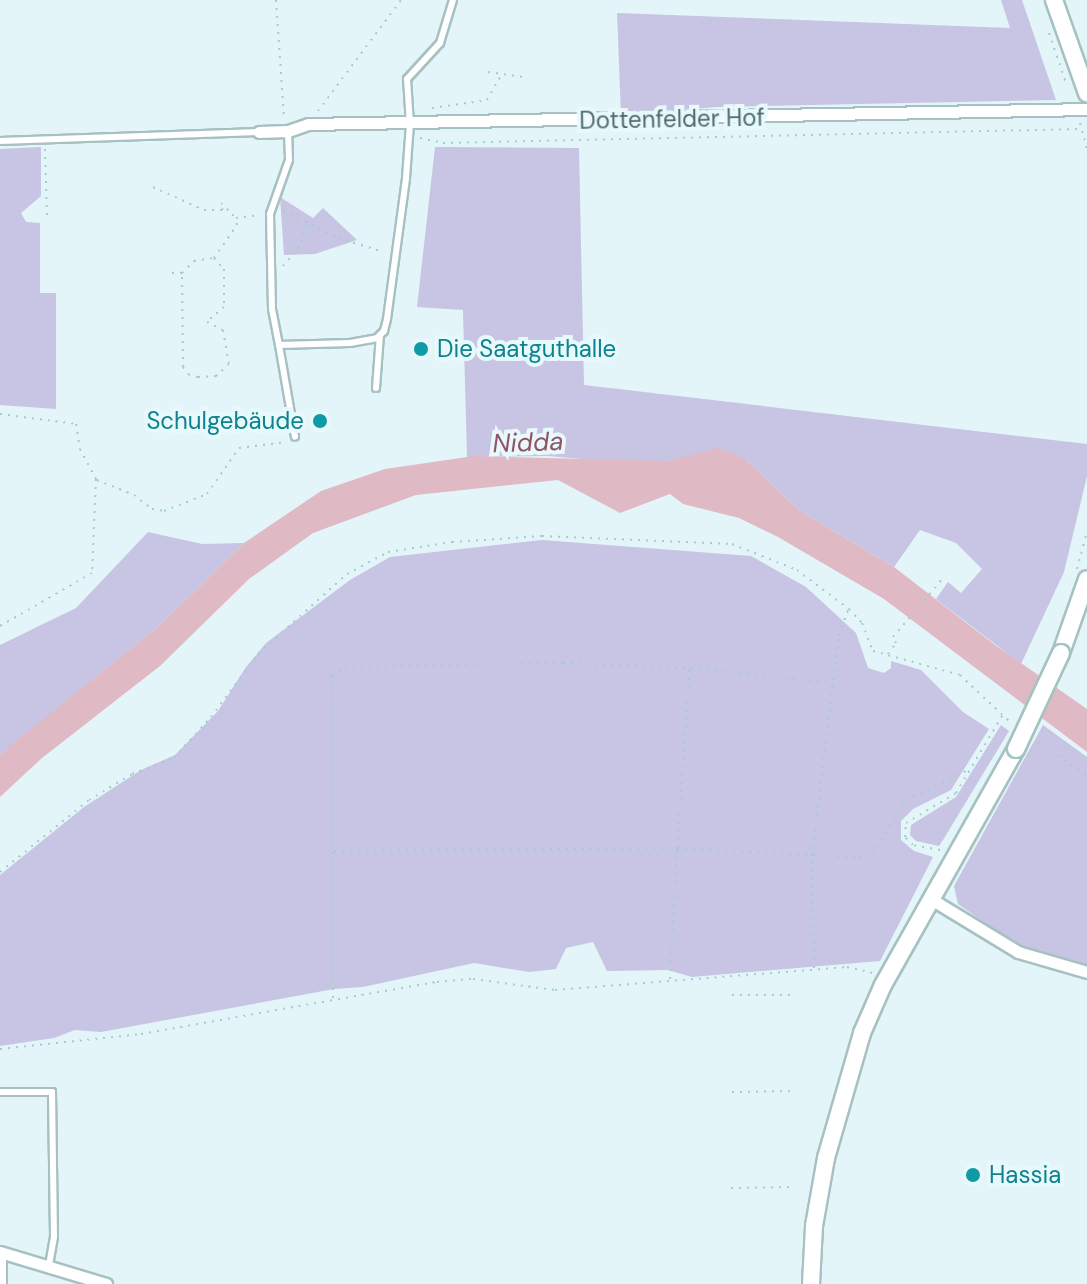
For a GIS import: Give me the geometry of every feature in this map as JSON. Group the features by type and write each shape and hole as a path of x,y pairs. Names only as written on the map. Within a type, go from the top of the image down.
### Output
{"main road":[{"path":"1054,0 1087,93"},
{"path":"811,1284 814,1226 839,1103 880,979 931,899 1016,749 1061,653 1087,579"}],"street":[{"name":"Dottenfelder Hof","path":"259,132 288,131 308,124 410,130 1087,109"},
{"path":"931,899 1018,952 1087,972"},
{"path":"2,1252 106,1284"}],"lane":[{"path":"376,388 380,335 387,319 397,256 410,130 407,79 440,43 453,0"},
{"path":"288,131 289,160 270,214 271,271 272,309 295,437"},
{"path":"0,141 259,132"},
{"path":"279,345 350,343 380,335"},
{"path":"0,1092 52,1092 54,1237 49,1265"},
{"path":"0,1282 3,1282 2,1252"}],"path":[{"path":"276,0 282,112 288,131"},
{"path":"308,124 401,0"},
{"path":"488,72 525,77"},
{"path":"502,74 487,100 421,110 410,130 443,143 1082,129 1087,149"},
{"path":"44,139 47,215"},
{"path":"153,187 204,210 221,211 223,205 236,218 237,225 214,258 194,261 182,273 172,273"},
{"path":"272,204 307,224 397,256"},
{"path":"236,218 270,214"},
{"path":"271,271 288,263 307,224"},
{"path":"182,273 183,367 198,377 216,376 229,364 223,330 207,322 224,307 224,269 214,258"},
{"path":"0,414 76,424 80,449 96,479 92,573 0,626"},
{"path":"96,479 134,495 152,509 164,511 207,494 239,448 288,442 295,437"},
{"path":"0,872 89,800 132,774 174,758 211,717 258,654 347,574 388,552 452,542 542,536 732,544 797,570 849,609 862,623 873,651 960,675 1014,725"},
{"path":"888,655 893,647 893,637 943,578"},
{"path":"814,970 812,855 839,635 849,609"},
{"path":"333,999 332,675 345,667 563,663 690,668 833,683"},
{"path":"670,982 690,668"},
{"path":"941,850 913,845 905,837 906,823 956,793 1002,716"},
{"path":"1038,743 1087,776"},
{"path":"333,851 677,848 859,858 873,854 906,800 970,769"},
{"path":"0,1049 141,1034 333,999 473,979 555,990 847,967 880,979"},
{"path":"732,995 796,995"},
{"path":"732,1092 796,1091"},
{"path":"731,1188 795,1187"}],"shaded area":[{"path":"1001,0 1022,0 1056,100 716,107 621,115 617,13 1010,28"},
{"path":"41,147 41,196 21,213 26,222 40,223 40,293 56,293 56,409 0,405 0,149"},
{"path":"435,147 579,148 584,385 1087,444 1087,476 1064,572 1021,664 936,599 948,582 961,593 982,569 956,543 920,530 894,567 800,511 745,459 692,456 668,461 608,461 547,456 467,457 463,310 417,307"},
{"path":"280,197 313,218 323,208 357,240 315,254 284,255"},
{"path":"718,448 745,459 800,511 894,567 995,645 1087,709 1087,752 884,599 778,537 739,518 683,504 670,494 620,513 558,480 416,495 313,533 249,579 160,666 42,758 0,797 0,755 159,626 244,543 321,491 385,469 474,456 668,461"},
{"path":"148,532 202,544 244,543 159,626 0,755 0,645 76,608"},
{"path":"542,540 751,556 806,587 856,633 868,668 884,673 891,668 891,661 921,670 963,712 989,729 951,790 913,809 901,821 901,840 914,851 933,857 880,961 692,977 668,970 607,971 593,942 566,948 556,969 529,972 474,963 363,987 334,989 101,1032 75,1030 54,1038 0,1046 0,875 84,807 141,770 175,755 218,711 246,667 266,643 350,580 390,557"},
{"path":"1001,725 1009,731 939,846 916,841 910,835 911,825 956,797"},
{"path":"1043,725 1087,757 1087,966 1041,956 991,927 958,904 954,886"}],"place":[{"name":"Die Saatguthalle","path":"421,349"},
{"name":"Schulgebäude","path":"320,421"},
{"name":"Hassia","path":"973,1175"}],"water label":[{"name":"Nidda","path":"528,443"}]}
